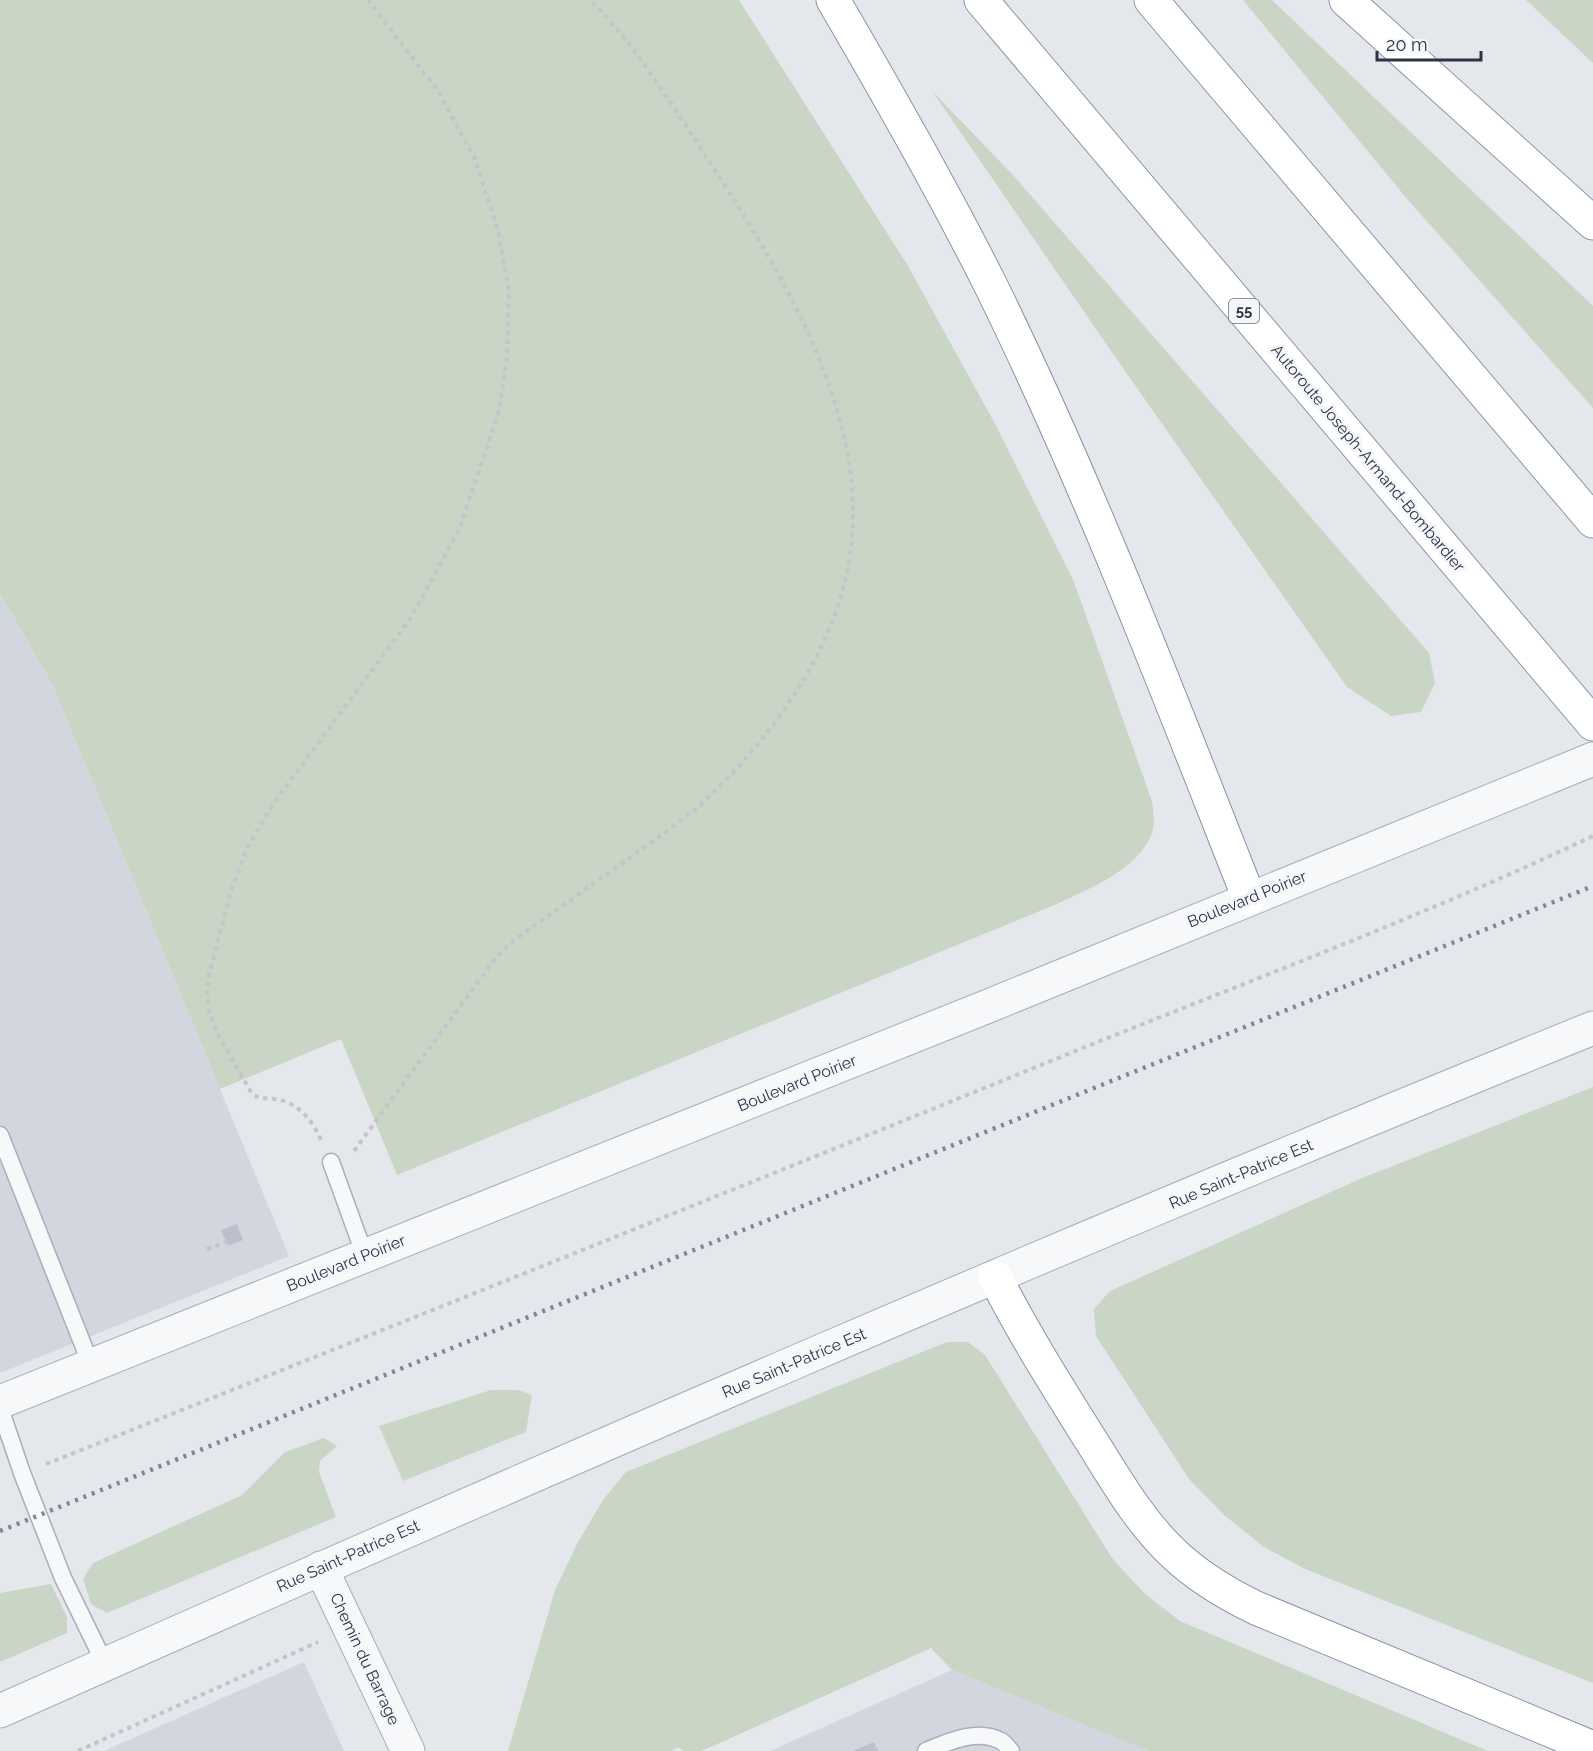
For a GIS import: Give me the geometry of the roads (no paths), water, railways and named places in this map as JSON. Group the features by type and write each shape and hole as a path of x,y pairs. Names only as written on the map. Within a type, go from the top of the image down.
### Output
{"highway":[{"path":"833,0 963,232 1013,332 1146,640 1249,898"},
{"name":"Autoroute Joseph-Armand-Bombardier","path":"981,0 1593,724"},
{"path":"1151,0 1593,521"},
{"path":"1346,0 1593,223"},
{"path":"995,1277 1031,1344 1107,1467 1144,1519 1171,1551 1195,1572 1221,1590 1256,1608 1593,1748"}],"street":[{"name":"Boulevard Poirier","path":"0,1402 964,1016 1593,759"},
{"name":"Rue Saint-Patrice Est","path":"0,1711 321,1568 995,1277 1593,1028"},
{"name":"Chemin du Barrage","path":"321,1568 408,1751"}],"lane":[{"path":"0,1135 91,1365"},
{"path":"331,1162 365,1256"},
{"path":"0,1408 22,1473 63,1578 105,1664"},
{"path":"926,1751 953,1739 972,1736 1001,1741 1011,1751"}],"railway":[{"path":"0,1531 1593,886"}]}
